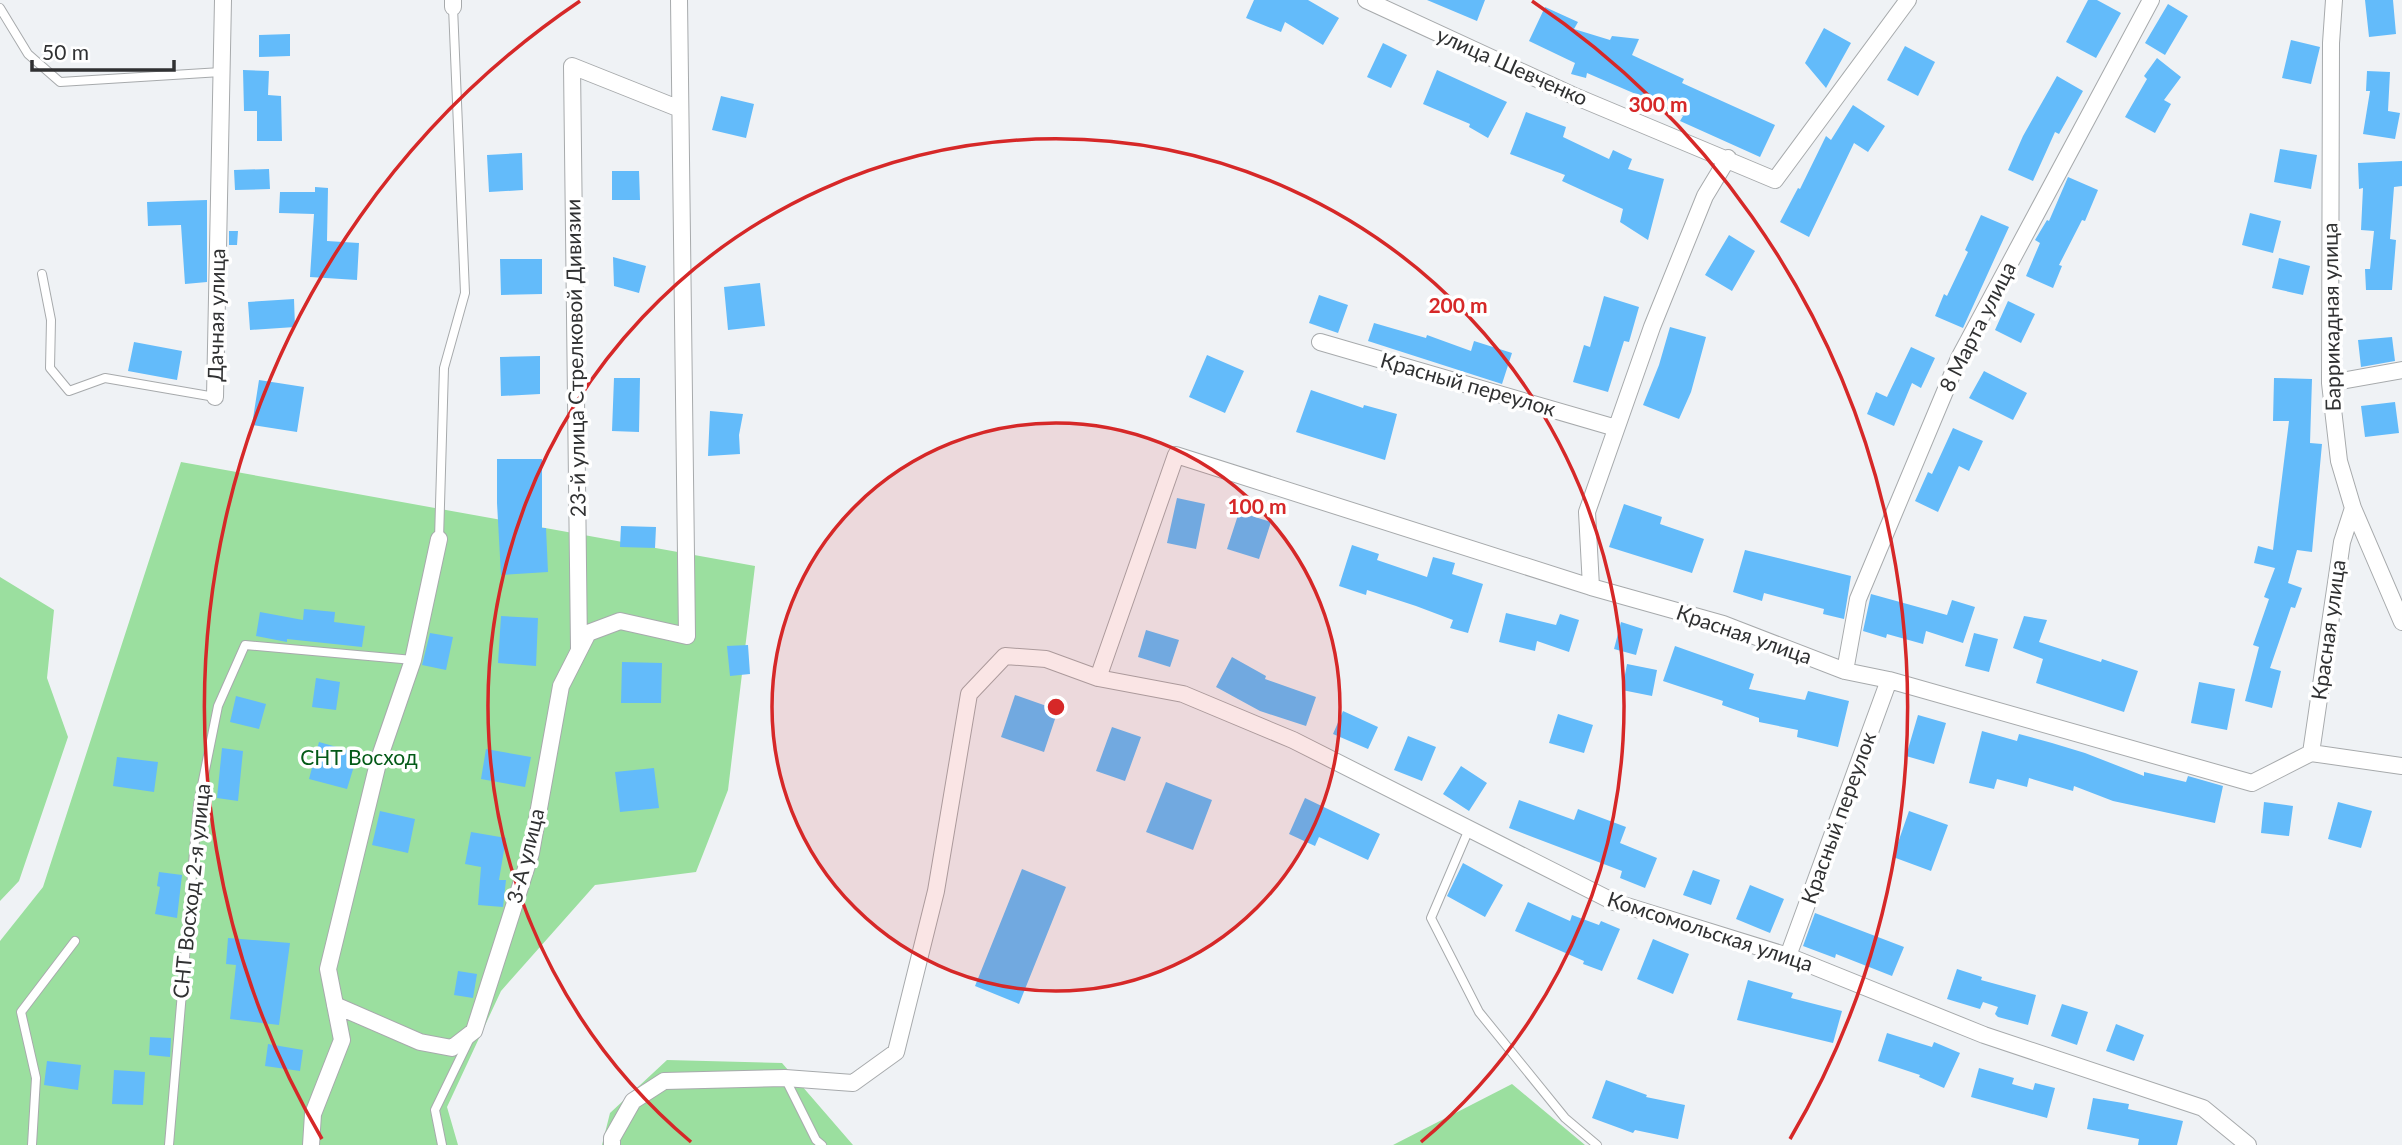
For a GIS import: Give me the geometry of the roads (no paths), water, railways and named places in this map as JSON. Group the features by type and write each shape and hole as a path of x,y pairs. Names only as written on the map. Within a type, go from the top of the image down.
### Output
{"street":[{"name":"Дачная улица","path":"215,397 223,0"},
{"path":"679,0 680,108"},
{"name":"улица Шевченко","path":"1366,0 1572,95 1728,158 1775,180 1908,0"},
{"name":"8 Марта улица","path":"1845,671 1858,599 1959,358 2151,0"},
{"name":"Баррикадная улица","path":"2334,0 2331,56 2330,383 2339,461 2353,509 2402,622"},
{"name":"23-й улица Стрелковой Дивизии","path":"579,650 572,66 680,108"},
{"name":"3-А улица","path":"474,1031 531,853 561,686 587,633 620,621 687,636 680,108"},
{"path":"1591,587 1587,512 1652,327 1705,196 1728,158"},
{"name":"Красный переулок","path":"1320,342 1616,428"},
{"path":"2330,383 2402,370"},
{"name":"Красная улица","path":"1098,678 1176,455 1591,587 1723,624 1845,671 1889,680 2252,783 2311,753 2342,542 2353,509"},
{"path":"311,1145 313,1114 342,1040 328,969 379,759 413,660 439,539"},
{"name":"Комсомольская улица","path":"785,1078 853,1083 896,1052 936,891 969,694 1005,656 1046,659 1098,678 1183,694 1293,740 1614,902 1788,956 1984,1035 2203,1108 2248,1145"},
{"name":"Красный переулок","path":"1788,956 1889,680"},
{"path":"2311,753 2402,766"},
{"path":"335,1005 420,1042 452,1048 474,1031"},
{"path":"612,1145 612,1138 633,1101 664,1082 785,1078"}],"lane":[{"path":"439,539 443,368 465,293 453,3"},
{"path":"0,8 28,54 60,82 221,72"},
{"name":"Дачная улица","path":"42,274 51,320 50,368 69,391 104,377 215,397"},
{"name":"СНТ Восход 2-я улица","path":"169,1145 198,805 218,706 244,645 413,660"},
{"path":"1469,829 1431,918 1479,1012 1565,1118 1597,1145"},
{"path":"32,1145 36,1078 21,1012 75,941"},
{"path":"442,1145 435,1110 474,1031"},
{"path":"785,1078 816,1140 822,1145"}],"park label":[{"name":"СНТ Восход","path":"359,758"}]}
